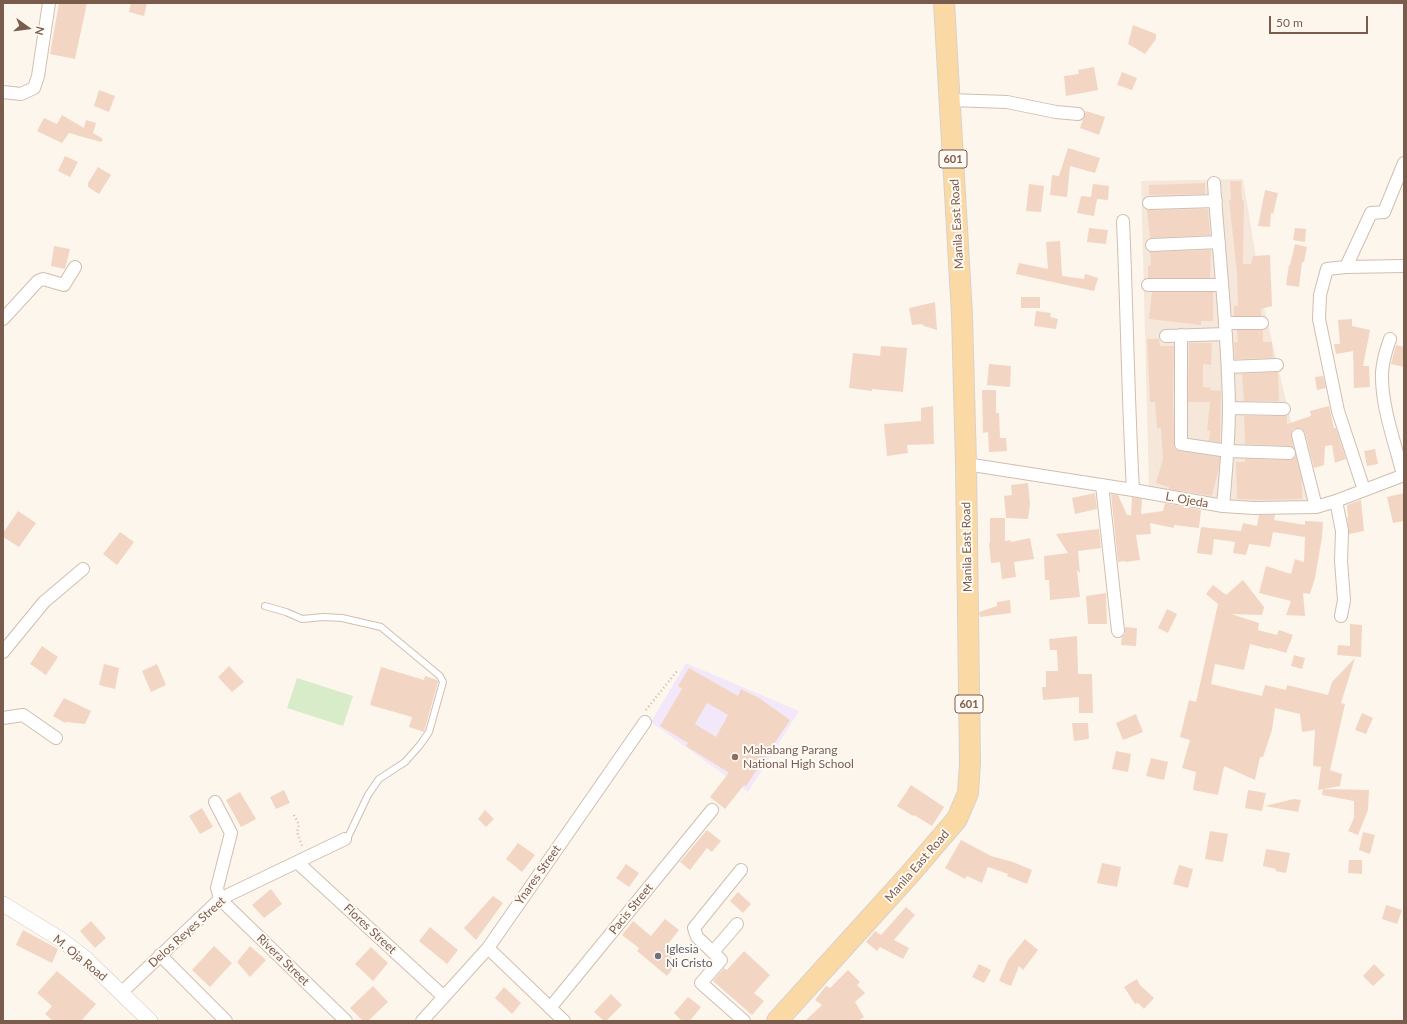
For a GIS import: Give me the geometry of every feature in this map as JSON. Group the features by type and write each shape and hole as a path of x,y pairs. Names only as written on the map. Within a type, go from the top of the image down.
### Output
{"main road":[{"name":"Manila East Road","path":"777,1021 910,874 957,819 968,793 970,763 966,464 962,315 944,3"}],"street":[{"path":"3,92 21,94 34,88 38,76 49,3"},
{"path":"950,100 1007,102 1056,112 1078,114"},
{"path":"1346,267 1371,213 1384,212 1404,163"},
{"path":"1214,183 1228,367 1228,451 1224,506"},
{"path":"1149,203 1216,201"},
{"path":"1122,221 1127,317 1128,408 1133,490"},
{"path":"1152,245 1219,242"},
{"path":"1364,490 1338,411 1319,320 1320,295 1327,269 1346,267 1404,266"},
{"path":"3,319 38,281 43,279 64,285 75,267"},
{"path":"1148,285 1222,286"},
{"path":"1166,336 1262,323"},
{"path":"1181,335 1181,444 1228,451 1289,452"},
{"path":"1390,339 1384,357 1382,388 1384,403 1404,475"},
{"path":"1228,367 1277,365"},
{"path":"1229,408 1284,409"},
{"path":"1298,435 1316,507"},
{"name":"L. Ojeda","path":"966,464 1224,506 1286,509 1316,507 1404,475"},
{"path":"1102,485 1118,631"},
{"path":"1336,501 1342,531 1340,561 1344,600 1341,616"},
{"path":"3,652 44,602 83,568"},
{"path":"3,718 23,715 56,738"},
{"name":"Ynares Street","path":"422,1021 488,948 645,722"},
{"path":"215,802 231,832 217,888 220,899"},
{"name":"Pacis Street","path":"550,1008 712,810"},
{"name":"Delos Reyes Street","path":"121,993 220,899 345,839"},
{"name":"Flores Street","path":"302,860 444,997"},
{"path":"717,956 697,937 694,928 741,870"},
{"name":"Rivera Street","path":"220,899 346,1021"},
{"name":"M. Oja Road","path":"3,904 60,940 85,958 150,1021"},
{"path":"737,924 701,983 744,1021"},
{"path":"488,948 564,1021"},
{"path":"160,955 226,1021"}],"lane":[{"path":"265,606 286,612 302,619 323,617 342,618 381,627 440,676 442,682 428,732 420,745 405,762 379,779 368,795 348,837 345,839"}],"path":[{"path":"645,722 643,713 677,671"},
{"path":"294,815 299,825 297,832 302,860"}],"shaded area":[{"path":"1243,179 1264,307 1310,503 1245,503 1149,486 1141,181"},
{"name":"Mahabang Parang National High School","path":"686,663 799,711 748,792 651,722"}],"green space":[{"path":"297,678 353,696 343,726 287,708"}],"building":[{"path":"59,3 87,3 75,59 50,54"},
{"path":"131,3 147,3 144,16 129,12"},
{"path":"1133,25 1156,34 1156,39 1145,54 1128,44"},
{"path":"1094,67 1098,90 1066,96 1064,76 1079,74 1078,70"},
{"path":"1122,72 1137,78 1132,90 1117,85"},
{"path":"99,90 115,96 109,112 94,106"},
{"path":"1086,111 1105,117 1099,135 1080,128"},
{"path":"62,115 84,128 86,120 96,123 93,133 103,139 101,142 69,133 62,143 37,131 44,118 57,124"},
{"path":"1068,148 1100,158 1095,173 1070,166 1067,197 1050,195 1052,175 1059,176"},
{"path":"65,156 78,162 70,177 58,171"},
{"path":"98,167 111,175 99,194 88,187 88,183"},
{"path":"1230,181 1241,181 1242,200 1244,201 1243,264 1251,264 1253,256 1270,255 1272,306 1261,309 1261,316 1234,316 1234,306 1238,306 1237,273 1229,200 1231,200"},
{"path":"1205,183 1205,194 1149,195 1149,185"},
{"path":"1029,184 1044,186 1041,212 1026,211"},
{"path":"1093,184 1109,186 1108,200 1097,199 1094,216 1077,213 1081,196 1091,197"},
{"path":"1265,190 1278,193 1273,214 1271,213 1270,227 1258,226"},
{"path":"1208,209 1210,235 1150,238 1147,210"},
{"path":"1089,228 1108,230 1106,244 1087,242"},
{"path":"1295,228 1306,229 1305,242 1293,240"},
{"path":"1060,241 1062,276 1084,279 1085,274 1098,278 1094,291 1016,274 1019,263 1048,269 1046,242"},
{"path":"1295,244 1307,247 1304,262 1302,262 1299,287 1286,285 1289,265"},
{"path":"54,246 70,249 65,269 51,266"},
{"path":"1211,250 1210,278 1148,278 1148,266 1151,265 1150,252"},
{"path":"1152,292 1213,292 1213,321 1201,321 1201,325 1149,319"},
{"path":"1021,297 1040,297 1040,308 1021,308"},
{"path":"935,302 937,330 922,324 912,325 909,308"},
{"path":"1036,311 1051,313 1050,317 1058,319 1056,329 1034,326"},
{"path":"1352,319 1352,326 1370,330 1363,366 1369,366 1370,387 1354,388 1353,351 1336,354 1334,344 1340,344 1338,320"},
{"path":"1237,330 1263,330 1263,342 1272,342 1273,358 1235,359 1234,342 1238,342"},
{"path":"1147,339 1159,339 1160,346 1174,346 1173,401 1175,448 1180,451 1220,457 1219,468 1212,496 1169,489 1169,487 1156,483 1163,459 1161,428 1157,428 1155,402 1150,402"},
{"path":"1189,343 1212,343 1211,365 1203,364 1203,387 1211,388 1210,390 1221,391 1220,442 1209,441 1210,431 1207,431 1210,402 1188,402"},
{"path":"1396,345 1404,347 1404,367 1391,364"},
{"path":"881,346 907,348 903,392 872,389 872,391 849,388 853,353 880,356"},
{"path":"989,364 1011,366 1010,387 987,385"},
{"path":"1278,372 1279,401 1244,401 1242,374"},
{"path":"1323,376 1326,388 1317,390 1315,377"},
{"path":"982,390 996,390 996,413 999,413 1000,438 1006,438 1007,451 989,452 988,432 983,433"},
{"path":"933,406 934,444 907,445 908,453 887,456 884,424 921,421 921,408"},
{"path":"1329,406 1334,428 1336,428 1346,459 1335,463 1332,445 1325,446 1324,465 1314,468 1305,433 1300,428 1293,429 1291,433 1293,447 1245,444 1244,416 1287,416 1287,424 1311,416 1310,411"},
{"path":"1375,449 1378,464 1367,466 1364,451"},
{"path":"1296,456 1302,480 1302,499 1237,499 1236,462 1245,462 1245,459 1289,460"},
{"path":"1028,483 1030,504 1028,519 1006,518 1004,496 1012,495 1011,485"},
{"path":"1095,493 1097,509 1075,514 1072,498"},
{"path":"1404,493 1404,521 1393,523 1387,497"},
{"path":"1111,494 1118,495 1127,515 1131,515 1132,497 1142,499 1141,514 1163,511 1165,503 1201,510 1199,528 1174,525 1174,528 1150,523 1151,534 1136,535 1140,560 1118,562"},
{"path":"1361,500 1364,531 1349,534 1347,505"},
{"path":"18,511 36,523 19,547 3,537 3,533"},
{"path":"1259,515 1275,515 1274,520 1305,525 1305,521 1323,522 1315,578 1310,594 1303,593 1305,616 1286,615 1291,601 1259,593 1266,566 1291,574 1295,559 1304,562 1305,537 1273,532 1270,547 1249,544 1246,555 1233,553 1235,542 1214,539 1212,555 1197,553 1201,527 1241,531 1243,523 1257,526"},
{"path":"990,518 1005,518 1005,541 1010,540 1011,542 1030,538 1034,559 1014,562 1016,577 1002,579 1000,562 991,563 989,543"},
{"path":"1099,529 1101,548 1078,551 1080,573 1077,570 1080,597 1050,600 1049,580 1045,580 1044,556 1068,553 1056,534"},
{"path":"120,532 134,542 117,565 103,554"},
{"path":"1243,580 1264,607 1262,615 1231,614 1259,623 1258,630 1277,635 1279,630 1293,635 1286,653 1250,644 1244,670 1215,664 1211,684 1262,696 1265,685 1286,690 1287,685 1328,695 1332,682 1355,658 1341,703 1345,704 1330,770 1342,774 1340,786 1318,790 1321,767 1313,766 1315,730 1302,732 1300,714 1275,708 1272,730 1263,757 1260,757 1255,780 1224,766 1218,795 1193,790 1196,772 1182,768 1190,740 1180,737 1189,700 1196,702 1218,604 1206,594 1213,585 1226,595"},
{"path":"1106,593 1107,624 1088,624 1086,596"},
{"path":"1010,600 1011,613 980,617 979,612 997,606 997,602"},
{"path":"1167,609 1177,614 1168,633 1158,628"},
{"path":"1350,624 1362,625 1361,657 1337,655 1338,645 1350,646"},
{"path":"1125,627 1137,628 1136,646 1121,645 1122,637 1125,634"},
{"path":"1077,636 1078,674 1092,674 1093,713 1079,713 1079,697 1043,700 1042,687 1046,687 1046,671 1058,671 1057,650 1050,650 1049,639"},
{"path":"42,646 58,657 46,675 30,664"},
{"path":"1294,655 1305,658 1302,669 1291,666"},
{"path":"104,664 119,668 115,689 99,685"},
{"path":"157,664 166,685 151,692 142,671"},
{"path":"229,666 244,682 232,692 218,677"},
{"path":"381,667 424,680 425,676 437,680 438,682 424,732 409,727 412,717 370,705"},
{"name":"Mahabang Parang National High School","path":"689,668 738,696 741,689 759,698 790,720 746,786 744,785 725,809 710,797 728,772 686,746 688,743 660,726 682,689 678,686","holes":["707,703 728,715 716,737 695,724"]},
{"path":"64,698 91,711 85,724 65,723 53,716"},
{"path":"1362,713 1373,718 1366,734 1355,730"},
{"path":"1136,714 1143,732 1123,740 1116,723"},
{"path":"1072,723 1088,723 1089,739 1074,741"},
{"path":"1116,751 1131,754 1128,772 1112,769"},
{"path":"1151,758 1168,762 1164,780 1146,776"},
{"path":"911,785 944,807 932,826 897,806"},
{"path":"1323,789 1369,790 1368,810 1358,835 1348,831 1354,818 1354,801 1322,795"},
{"path":"284,790 290,803 276,809 270,797"},
{"path":"1248,790 1266,793 1262,811 1245,808"},
{"path":"240,792 256,819 241,827 226,800"},
{"path":"1294,799 1301,800 1298,812 1265,806"},
{"path":"202,808 213,827 200,834 189,816"},
{"path":"485,810 494,819 486,827 478,819"},
{"path":"707,830 721,841 712,852 707,848 690,870 680,862"},
{"path":"1210,831 1228,834 1223,862 1205,859"},
{"path":"1363,832 1375,835 1370,854 1359,850"},
{"path":"961,840 991,856 1013,862 1032,870 1027,884 1007,876 1008,874 988,867 982,883 967,876 965,879 945,868"},
{"path":"518,843 535,855 522,872 506,859"},
{"path":"1266,849 1290,853 1286,873 1275,871 1276,869 1263,866"},
{"path":"1349,860 1362,860 1362,874 1348,873"},
{"path":"1102,863 1121,867 1117,887 1097,883"},
{"path":"626,864 639,873 629,887 616,878"},
{"path":"1179,865 1193,869 1188,888 1173,884"},
{"path":"271,889 282,904 264,918 252,905"},
{"path":"738,892 751,904 743,913 730,901"},
{"path":"493,896 503,903 476,940 464,928"},
{"path":"1386,905 1402,910 1397,924 1382,919"},
{"path":"906,907 915,915 894,940 909,948 903,959 880,947 877,951 866,942 875,931 881,935"},
{"path":"665,919 679,930 664,949 678,961 667,976 637,951 639,948 622,935 633,921 651,936"},
{"path":"91,921 106,938 95,948 80,931"},
{"path":"430,927 458,950 447,964 419,941"},
{"path":"23,930 58,949 52,963 16,945"},
{"path":"1025,939 1038,950 1023,970 1019,966 1011,986 999,981 1008,960"},
{"path":"214,946 232,963 210,987 192,970"},
{"path":"250,946 266,960 250,977 237,962"},
{"path":"371,947 388,963 373,981 355,964"},
{"path":"744,951 770,975 754,993 764,1001 752,1015 713,981 724,968 727,970"},
{"path":"979,964 991,970 984,983 972,977"},
{"path":"1374,964 1385,975 1373,986 1363,976"},
{"path":"848,970 860,982 857,985 865,993 855,1002 864,1017 858,1021 805,1021 822,1005 815,1000 826,986 830,988"},
{"path":"57,971 96,1004 81,1021 53,1021 45,1014 52,1006 37,993"},
{"path":"1137,979 1140,985 1154,998 1144,1009 1138,1003 1135,1004 1124,987"},
{"path":"373,986 388,1002 368,1021 363,1021 350,1008"},
{"path":"504,987 521,1003 512,1014 495,998"},
{"path":"611,994 622,1005 606,1021 604,1021 594,1012"},
{"path":"688,997 701,1007 690,1021 682,1021 674,1013"}],"place":[{"name":"Mahabang Parang National High School","path":"735,757"},
{"name":"Iglesia Ni Cristo","path":"658,956"}]}
